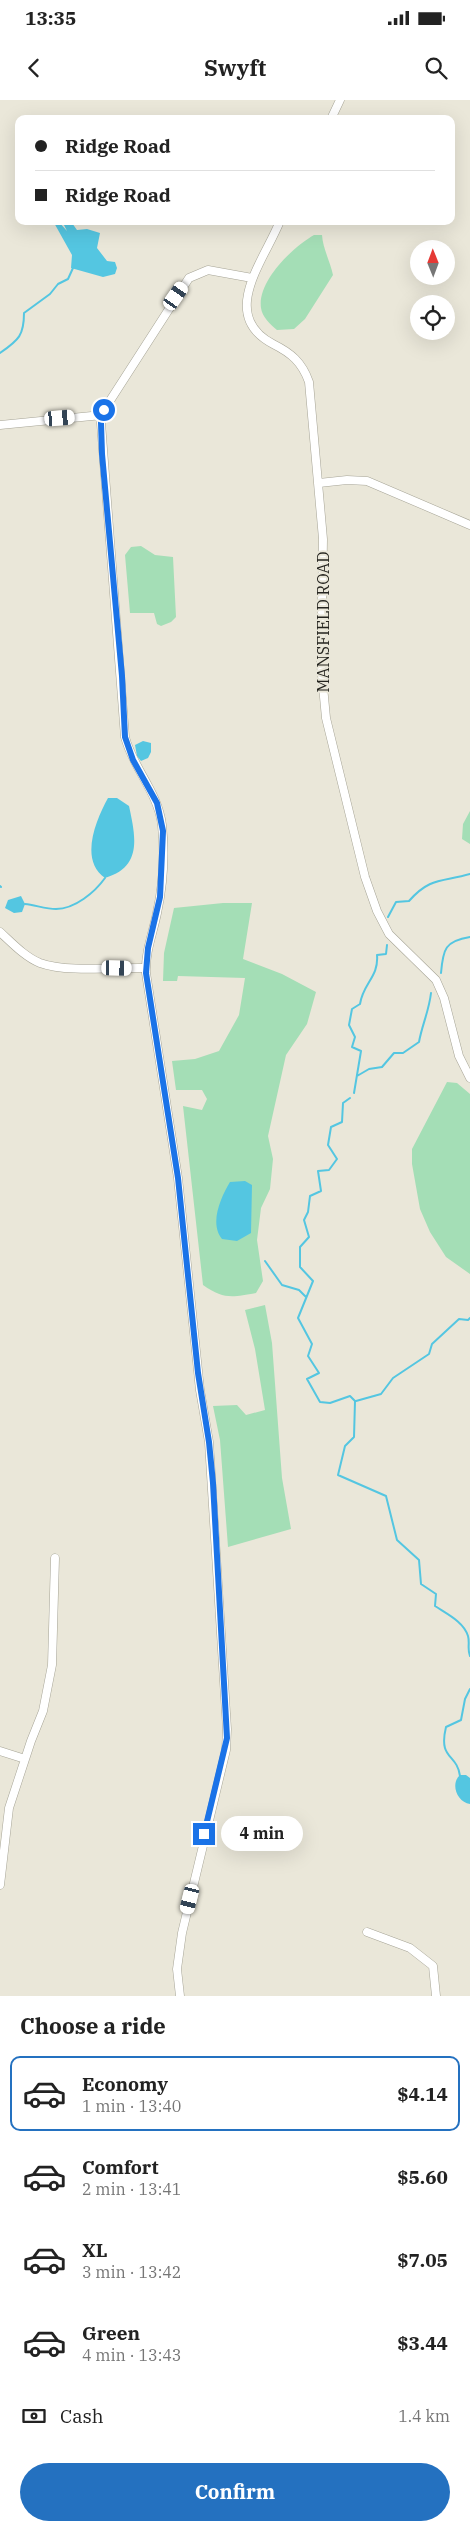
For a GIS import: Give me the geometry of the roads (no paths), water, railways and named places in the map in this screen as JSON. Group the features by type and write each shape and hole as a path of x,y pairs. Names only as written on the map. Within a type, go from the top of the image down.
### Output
{"street":[{"path":"333,115 340,100"},
{"name":"MANSFIELD ROAD","path":"278,225 252,278 247,299 250,324 263,338 293,356 307,376 319,483 324,556 321,665 323,699 365,877 377,911 389,934 430,972 441,988 459,1056 470,1078"},
{"path":"180,1996 177,1969 182,1933 226,1750 227,1729 209,1442 200,1390 178,1178 146,968 148,948 160,897 163,831 157,803 133,760 125,737 122,676 102,454 102,415 189,278 208,270 252,278"},
{"path":"0,425 102,415"},
{"path":"319,483 347,480 367,481 470,525"},
{"path":"0,932 28,956 45,964 66,967 146,968"},
{"path":"0,1885 9,1808 43,1711 52,1665 55,1558"},
{"path":"0,1751 25,1760"},
{"path":"367,1932 410,1948 433,1966 436,1996"}],"water":[{"path":"55,225 62,225 67,231 64,225 73,225 77,230 87,229 100,233 97,248 107,261 115,262 117,268 115,274 103,277 71,268 72,255"},
{"path":"143,741 151,743 151,752 148,758 141,761 137,756 135,745"},
{"path":"108,798 117,798 129,806 134,840 131,859 125,867 105,878 97,870 91,851 95,828"},
{"path":"21,896 25,904 22,912 14,913 5,908 8,900"},
{"path":"245,1181 252,1185 251,1233 237,1241 222,1239 216,1225 220,1202 230,1182"},
{"path":"460,1775 466,1775 470,1778 470,1804 465,1803 456,1792 456,1783"}],"waterway":[{"path":"0,353 19,336 23,327 24,313 50,294 58,284 68,279 73,268"},
{"path":"388,917 396,902 409,901 430,884 470,874"},
{"path":"25,904 52,909 70,906 84,899 105,878"},
{"path":"441,973 444,952 450,944 470,937"},
{"path":"354,1093 361,1051 352,1047 355,1037 349,1025 352,1009 360,1004 364,991 376,969 377,955 386,954 387,945"},
{"path":"357,1076 369,1069 382,1067 394,1053 403,1053 419,1042 431,993"},
{"path":"350,1098 343,1103 342,1122 331,1127 328,1145 337,1159 329,1170 318,1171 321,1191 310,1196 308,1212 304,1220 309,1237 300,1247 300,1267 313,1281 298,1318 312,1344 308,1356 319,1373 307,1379 320,1402 330,1403 350,1396 355,1401 354,1437 345,1446 338,1475 386,1496 397,1540 419,1560 421,1584 436,1594 435,1606 454,1619 466,1631 469,1639 470,1656"},
{"path":"265,1261 282,1285 299,1290 306,1297"},
{"path":"356,1401 381,1394 393,1378 429,1354 432,1344 459,1319 468,1320 470,1318"},
{"path":"460,1776 455,1763 446,1751 444,1738 446,1727 461,1720 465,1699 470,1689"}]}
